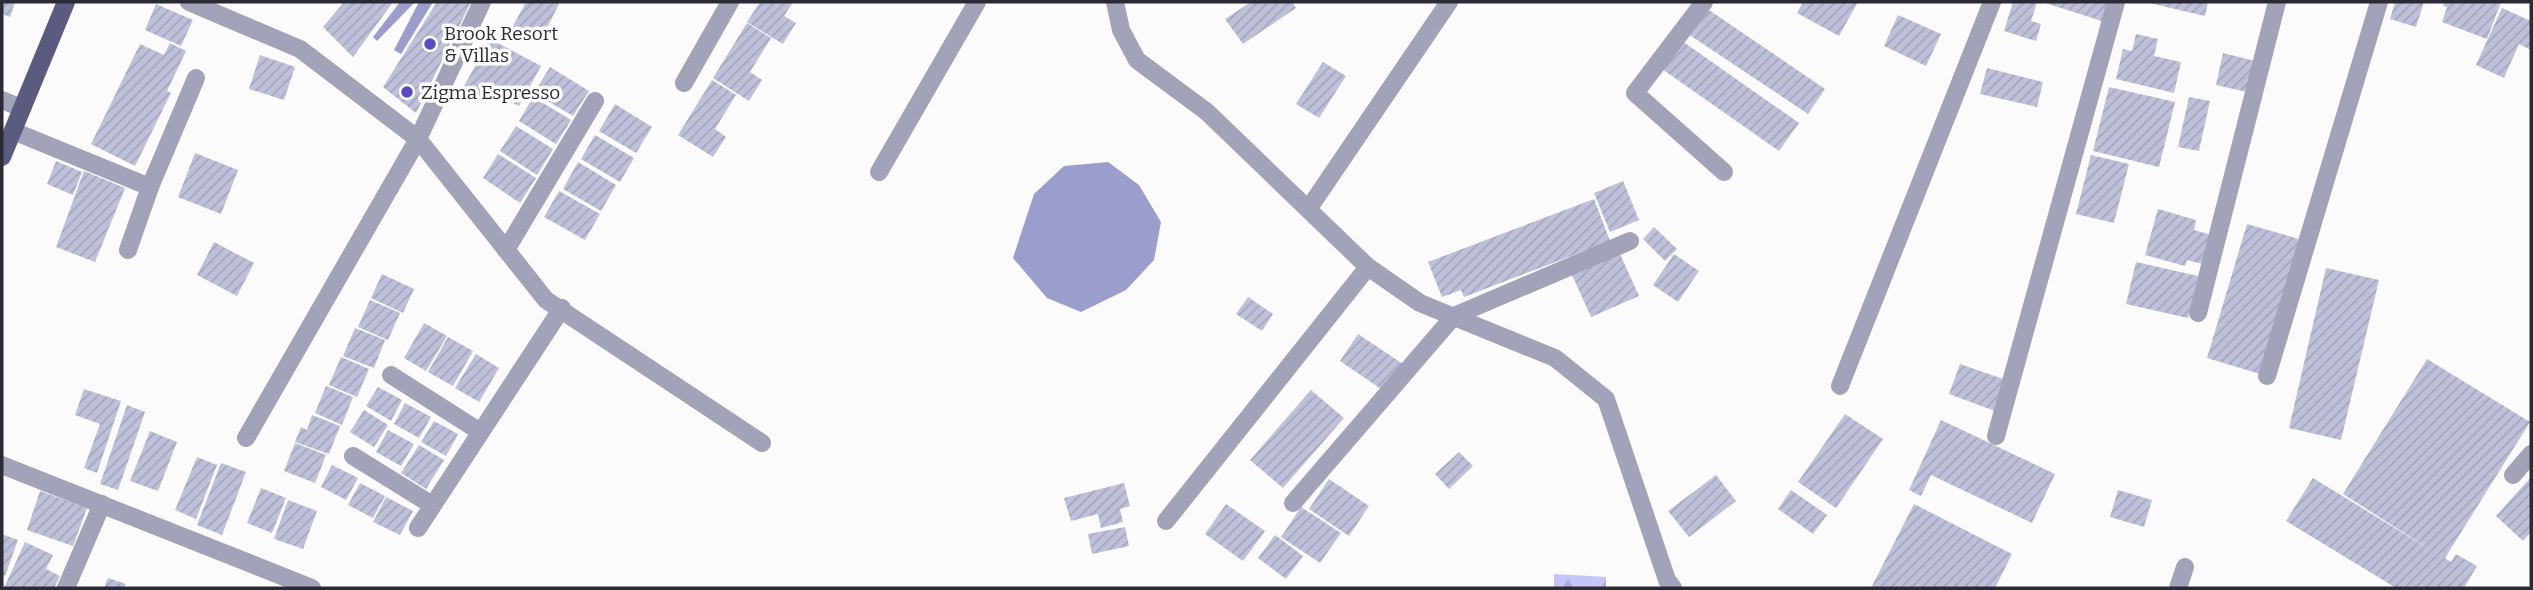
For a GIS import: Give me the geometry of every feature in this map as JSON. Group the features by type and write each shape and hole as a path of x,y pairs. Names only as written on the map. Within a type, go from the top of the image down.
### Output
{"main road":[{"path":"2,157 66,2"}],"street":[{"path":"189,2 300,49 418,139 546,300 562,308 762,443"},
{"path":"246,439 418,139 482,2"},
{"path":"684,83 730,2"},
{"path":"880,172 977,2"},
{"path":"1115,2 1121,30 1137,60 1207,112 1368,267 1420,303 1555,358 1606,399 1667,580 1673,588"},
{"path":"1309,208 1450,2"},
{"path":"1704,2 1636,93 1724,172"},
{"path":"1840,386 1992,2"},
{"path":"1996,436 2116,2"},
{"path":"2197,313 2277,2"},
{"path":"2267,376 2379,2"},
{"path":"128,250 150,187 196,78"},
{"path":"2,100 22,108"},
{"path":"506,250 595,101"},
{"path":"13,131 150,187"},
{"path":"1293,503 1454,316 1630,241"},
{"path":"1166,521 1368,267"},
{"path":"418,528 479,430 562,308"},
{"path":"391,375 479,430"},
{"path":"2513,475 2531,454"},
{"path":"353,456 432,505"},
{"path":"2,465 312,588"},
{"path":"66,588 102,505"},
{"path":"2178,588 2185,567"}],"green space":[{"path":"1554,574 1606,577 1606,588 1554,588"}],"shaded area":[{"path":"400,2 415,2 377,41 373,37"},
{"path":"419,2 433,2 401,54 394,50"},
{"path":"1108,162 1139,185 1161,222 1154,260 1126,290 1081,312 1047,298 1013,258 1034,194 1064,166"}],"building":[{"path":"2,2 15,2 10,17 2,14"},
{"name":"Brook Resort & Villas","path":"344,2 393,2 353,57 323,27"},
{"name":"Brook Resort & Villas","path":"437,2 471,2 416,113 383,87"},
{"path":"526,2 560,2 540,42 512,28"},
{"path":"760,2 793,2 784,16 796,23 783,44 747,22"},
{"path":"1251,2 1292,2 1296,8 1243,44 1225,19"},
{"path":"1803,2 1858,2 1839,36 1797,13"},
{"path":"2013,2 2037,2 2031,21 2041,24 2036,41 2004,31"},
{"path":"2042,2 2111,2 2105,22"},
{"path":"2145,2 2208,2 2205,16"},
{"path":"2395,2 2424,2 2416,27 2390,19"},
{"path":"2445,2 2501,2 2487,39 2442,22 2447,7 2443,6"},
{"path":"156,4 193,20 181,46 145,30"},
{"path":"1706,8 1825,89 1808,114 1688,34"},
{"path":"2502,8 2531,21 2531,50 2519,44 2504,78 2476,65"},
{"path":"1898,15 1941,34 1926,66 1884,46"},
{"path":"747,23 771,38 750,72 762,80 749,101 713,78"},
{"path":"2136,34 2158,39 2154,56 2181,62 2174,93 2116,79 2123,49 2132,51"},
{"path":"490,39 541,66 519,106 489,90 485,99 463,88"},
{"path":"1682,41 1799,123 1779,151 1662,69"},
{"path":"170,43 186,51 167,91 171,93 135,166 91,144 140,44 164,55"},
{"path":"2223,53 2255,61 2247,92 2216,85"},
{"path":"260,55 295,67 284,100 249,89"},
{"path":"1323,62 1346,76 1319,118 1296,104"},
{"path":"550,67 589,91 573,116 534,93"},
{"path":"1987,68 2043,82 2037,107 1980,94"},
{"path":"712,80 736,95 715,129 726,137 713,157 678,135"},
{"path":"2109,87 2175,102 2159,167 2093,151"},
{"path":"533,97 571,120 556,144 519,121"},
{"path":"2189,97 2210,101 2199,151 2178,147"},
{"path":"615,104 652,127 636,153 599,131"},
{"path":"516,126 553,149 537,175 500,151"},
{"path":"595,135 634,158 620,182 581,159"},
{"path":"195,153 238,170 221,214 178,197"},
{"path":"498,154 536,178 520,203 483,178"},
{"path":"2091,155 2129,164 2114,223 2076,214"},
{"path":"56,161 82,172 73,195 47,184"},
{"path":"578,162 616,185 601,211 563,189"},
{"path":"84,171 125,188 95,262 56,247"},
{"path":"1623,181 1639,220 1610,232 1594,193"},
{"path":"559,191 600,214 585,240 544,217"},
{"path":"1594,199 1610,241 1464,297 1461,290 1442,297 1428,262"},
{"path":"2158,209 2196,220 2194,230 2215,236 2206,265 2187,260 2185,266 2145,255"},
{"path":"2247,224 2299,239 2260,374 2207,358"},
{"path":"1654,227 1677,249 1665,261 1643,239"},
{"path":"214,242 254,263 237,296 197,275"},
{"path":"1620,254 1639,296 1591,317 1572,275"},
{"path":"1674,254 1699,271 1678,302 1653,285"},
{"path":"2136,262 2198,276 2188,318 2126,304"},
{"path":"2326,268 2379,280 2341,440 2289,428"},
{"path":"382,274 414,289 403,313 371,298"},
{"path":"1248,297 1273,314 1262,331 1236,314"},
{"path":"370,300 400,313 388,340 358,327"},
{"path":"424,323 447,336 426,371 404,358"},
{"path":"355,328 385,340 374,368 343,356"},
{"path":"1358,334 1403,364 1384,391 1340,361"},
{"path":"448,337 473,351 453,386 428,372"},
{"path":"476,354 499,368 479,402 455,388"},
{"path":"341,357 369,369 357,397 329,385"},
{"path":"2427,359 2530,422 2445,558 2451,562 2456,554 2477,566 2464,588 2396,588 2286,521 2313,478 2434,552 2343,494"},
{"path":"1960,364 2006,380 1995,411 1949,394"},
{"path":"326,386 353,397 342,425 315,413"},
{"path":"378,387 402,400 391,421 366,406"},
{"path":"84,389 121,401 97,473 84,468 100,424 75,415"},
{"path":"1311,390 1344,418 1283,488 1250,460"},
{"path":"405,403 431,417 419,438 394,424"},
{"path":"127,405 145,412 118,490 100,484"},
{"path":"364,410 388,425 374,447 350,432"},
{"path":"1845,414 1883,439 1836,508 1798,482"},
{"path":"312,415 340,426 329,454 295,442 301,427 307,430"},
{"path":"1941,420 2055,474 2032,523 1931,475 1921,496 1909,490"},
{"path":"434,421 458,434 446,456 421,442"},
{"path":"388,430 414,444 401,466 376,452"},
{"path":"150,431 177,442 158,491 130,481"},
{"path":"295,443 326,455 315,483 284,471"},
{"path":"419,445 444,460 426,489 401,473"},
{"path":"1459,452 1473,466 1449,489 1435,474"},
{"path":"197,457 217,465 196,519 175,510"},
{"path":"221,463 246,472 222,535 197,525"},
{"path":"332,465 358,478 346,500 321,487"},
{"path":"1716,475 1736,501 1689,537 1668,511"},
{"path":"2531,477 2531,532 2523,541 2496,516"},
{"path":"1329,479 1369,506 1349,536 1309,509"},
{"path":"360,483 385,496 373,518 348,505"},
{"path":"1124,483 1130,506 1120,509 1123,522 1101,528 1098,514 1071,521 1064,498"},
{"path":"261,488 286,498 272,533 247,523"},
{"path":"1791,490 1827,515 1813,534 1778,509"},
{"path":"2118,490 2152,500 2144,527 2110,517"},
{"path":"40,491 87,508 73,546 27,530"},
{"path":"386,497 413,511 400,535 373,522"},
{"path":"288,500 317,511 303,549 274,539"},
{"path":"1226,504 1265,531 1243,561 1205,534"},
{"path":"1914,504 2012,554 1995,588 1871,588"},
{"path":"1301,507 1341,533 1320,563 1281,537"},
{"path":"1125,527 1129,546 1092,554 1088,534"},
{"path":"2,534 18,540 5,576 2,575"},
{"path":"1275,535 1303,556 1286,579 1258,558"},
{"path":"25,542 53,555 46,569 60,576 54,588 4,588"},
{"path":"108,578 126,584 124,588 104,588"}],"place":[{"name":"Brook Resort & Villas","path":"430,44"},
{"name":"Zigma Espresso","path":"407,92"}]}
